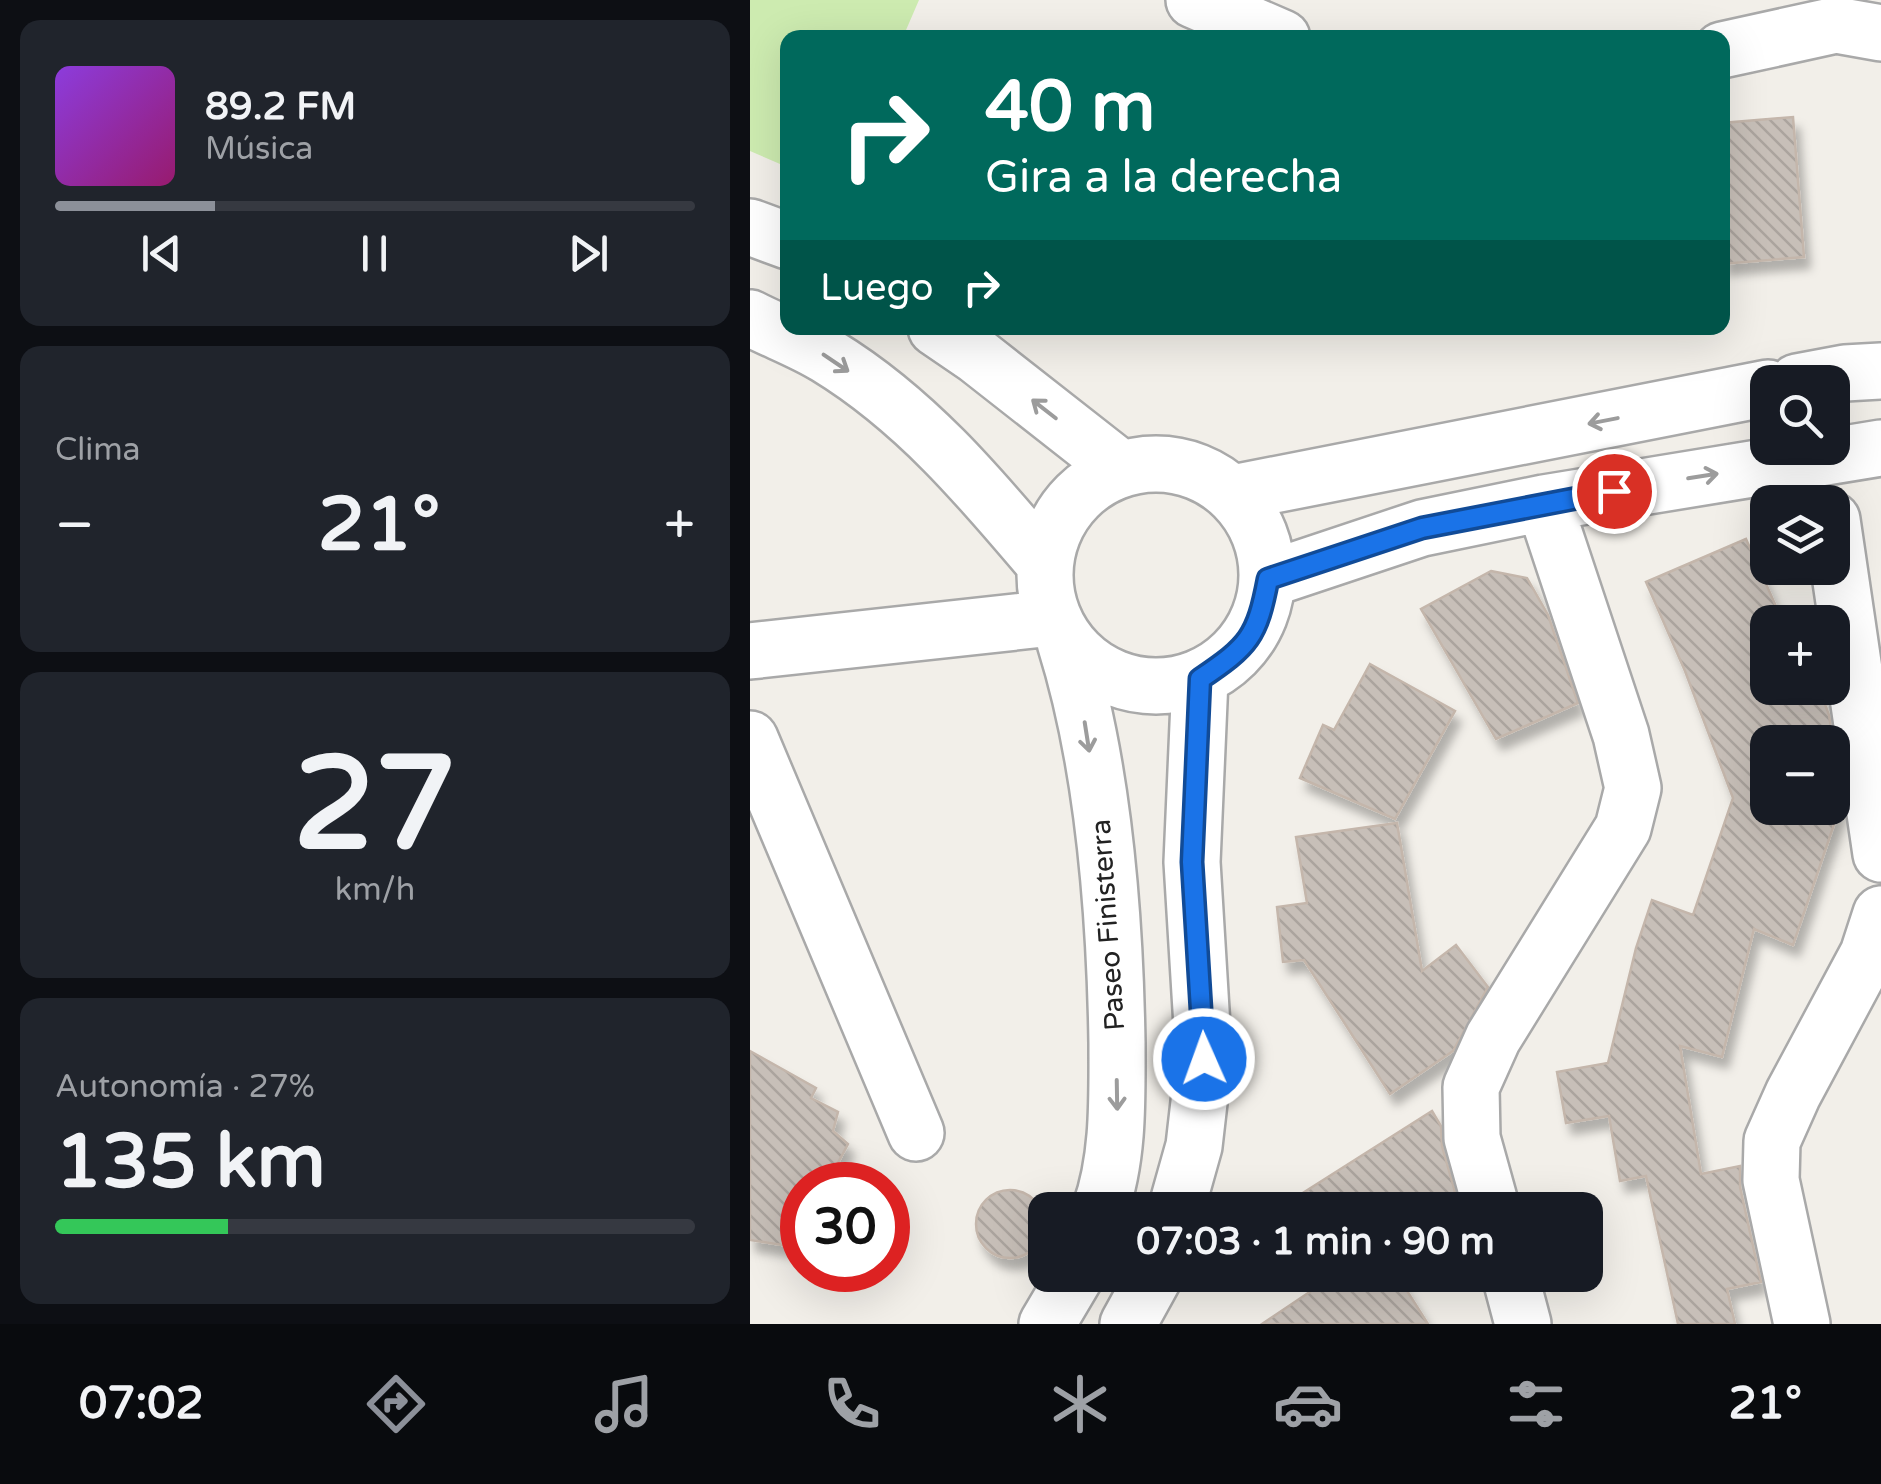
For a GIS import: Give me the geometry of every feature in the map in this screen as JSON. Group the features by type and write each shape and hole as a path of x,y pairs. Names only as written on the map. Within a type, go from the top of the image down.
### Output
{"street":[{"path":"1194,0 1263,30"},
{"path":"1730,48 1836,25 1881,34"},
{"path":"750,227 780,239"},
{"path":"750,318 780,333"},
{"path":"785,335 826,355 903,410 973,478 1044,563"},
{"path":"945,335 1121,469"},
{"path":"1850,373 1881,371"},
{"path":"1232,493 1750,392"},
{"path":"1268,579 1422,528 1544,503 1827,479 1881,448"},
{"path":"1150,464 1180,466 1208,476 1232,493 1260,532 1268,579 1260,621 1235,656 1200,679 1151,688 1103,674 1059,630 1044,591 1044,563 1057,523 1083,490 1121,469 1150,464"},
{"path":"1487,1192 1472,1138 1471,1088 1493,1038 1623,828 1633,788 1621,735 1544,503"},
{"path":"1842,585 1881,854"},
{"path":"750,651 1059,630"},
{"name":"Paseo Finisterra","path":"1059,630 1078,684 1104,838 1116,968 1118,1115 1103,1192"},
{"path":"1181,1192 1194,1146 1204,1059 1192,862 1200,679"},
{"path":"750,739 916,1133"},
{"path":"1802,1324 1771,1180 1772,1142 1793,1094 1868,954 1881,914"},
{"path":"1047,1324 1066,1292"},
{"path":"1128,1324 1145,1292"},
{"path":"1515,1292 1524,1324"}],"green space":[{"path":"750,0 919,0 906,30 780,30 780,164 750,151"}],"building":[{"path":"1793,117 1804,257 1730,263 1730,122"},
{"path":"1746,539 1750,548 1750,585 1766,585 1775,605 1750,605 1750,705 1825,705 1831,725 1750,725 1750,825 1834,825 1793,945 1754,929 1722,1057 1680,1046 1701,1174 1740,1166 1740,1187 1761,1282 1727,1289 1735,1324 1678,1324 1646,1176 1620,1181 1609,1116 1566,1123 1557,1072 1608,1063 1652,900 1693,915 1733,798 1646,582"},
{"path":"1491,571 1527,578 1548,615 1578,703 1496,739 1421,609"},
{"path":"1370,664 1455,711 1395,819 1300,778 1323,725 1334,730"},
{"path":"1397,823 1422,971 1456,945 1488,987 1453,1051 1390,1094 1304,960 1283,962 1277,907 1307,903 1296,837"},
{"path":"750,1051 816,1088 811,1098 838,1112 833,1131 848,1144 838,1162 780,1162 780,1245 750,1240"},
{"path":"1432,1111 1441,1126 1442,1146 1455,1192 1304,1192"},
{"path":"997,1193 1028,1196 1028,1252 1010,1258 997,1255 979,1237 979,1211"},
{"path":"1310,1292 1408,1292 1428,1324 1262,1324"}],"route":[{"path":"1204,1059 1192,862 1200,679 1235,656 1260,621 1268,579 1422,528 1614,491"}]}
